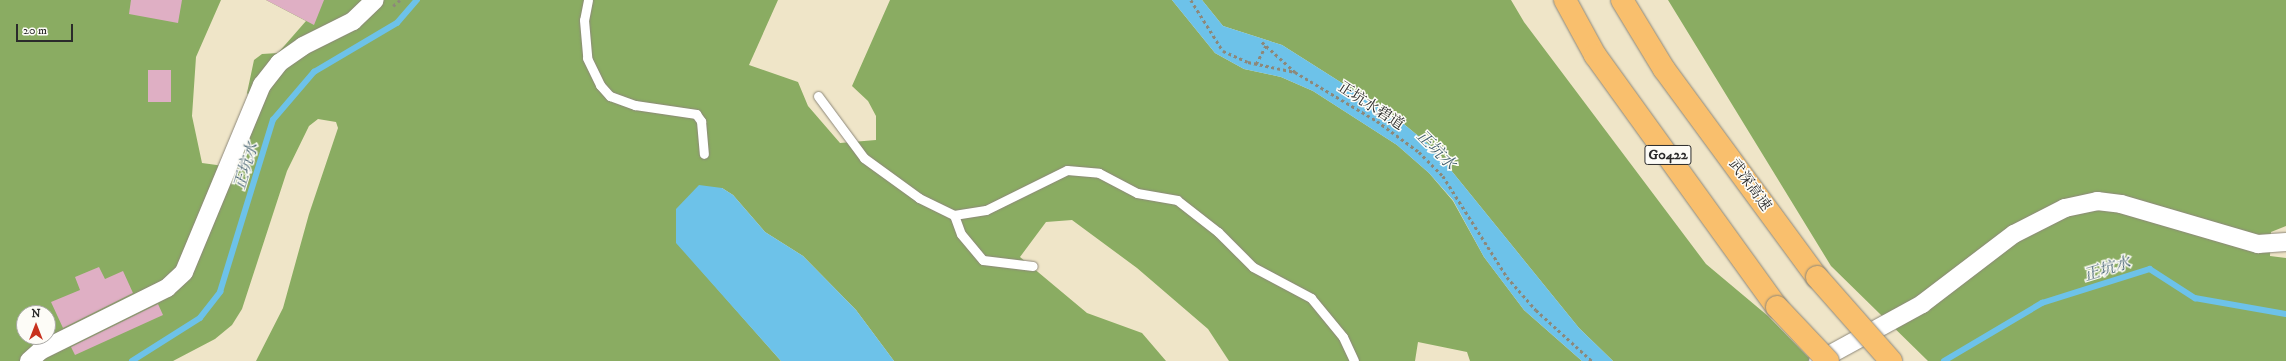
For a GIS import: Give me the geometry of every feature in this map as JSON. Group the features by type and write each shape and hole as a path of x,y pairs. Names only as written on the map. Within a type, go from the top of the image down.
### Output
{"highway":[{"path":"1551,0 1595,55"},
{"name":"G0422","path":"1565,0 1595,55 1777,307 1828,361"},
{"name":"武深高速","path":"1622,0 1664,69 1817,277 1891,361"}],"street":[{"path":"29,361 40,351 167,288 184,272 262,85 279,63 303,46 353,21 376,0"},
{"path":"1818,361 1922,304 2014,234 2065,208 2097,202 2121,204 2258,244 2286,242"}],"lane":[{"path":"588,0 584,20 586,52 600,85 610,96 635,105 696,114 701,121 704,154"},
{"path":"818,96 864,158 919,198 954,215 986,210 1067,170 1099,173 1137,193 1177,200 1218,232 1254,267 1311,298 1343,337 1354,361"},
{"path":"954,215 961,234 983,260 1033,266"}],"path":[{"name":"正坑水碧道","path":"1191,0 1217,45 1232,56 1256,64 1295,72 1377,121 1432,164 1447,182 1507,277 1536,310 1592,361"},
{"path":"1262,42 1295,72"},
{"path":"1256,64 1266,45"}],"green space":[{"path":"0,0 221,0 196,57 192,116 202,163 224,166 256,109 247,93 254,60 262,54 278,53 306,21 266,0 778,0 749,65 798,82 808,106 840,143 876,140 876,116 868,101 852,86 890,0 1172,0 1215,53 1244,69 1281,77 1313,91 1397,145 1429,173 1453,201 1484,257 1524,310 1582,361 1470,361 1467,352 1418,342 1415,361 1229,361 1208,329 1137,268 1072,220 1046,222 1020,257 1087,313 1142,333 1166,361 894,361 856,310 803,256 765,232 733,195 722,188 677,243 781,361 256,361 283,308 309,214 338,128 336,122 318,119 309,126 287,171 242,309 232,325 215,339 173,361 0,361"},
{"path":"1202,0 1511,0 1524,22 1706,264 1768,316 1812,361 1613,361 1579,328 1433,148 1394,116 1282,45 1223,26"},
{"path":"1668,0 2286,0 2286,226 2271,232 2270,256 2286,258 2286,361 1928,361 1831,266"}],"water":[{"path":"1172,0 1202,0 1223,26 1282,45 1394,116 1433,148 1579,328 1613,361 1582,361 1524,310 1484,257 1453,200 1429,173 1397,145 1313,91 1281,77 1244,69 1215,53"},
{"path":"699,185 722,188 733,195 765,232 803,256 856,310 894,361 781,361 676,243 676,209"}],"building":[{"path":"131,0 182,0 178,23 129,14"},
{"path":"266,0 324,0 314,25"},
{"path":"148,70 171,70 171,102 148,102"},
{"path":"99,267 105,279 123,271 133,293 63,328 56,313 56,305 52,305 51,302 80,290 75,277"},
{"path":"158,304 163,315 75,355 71,347"}],"waterway":[{"name":"正坑水","path":"132,361 200,318 220,292 273,120 314,72 397,23 417,0"},
{"name":"正坑水","path":"1944,361 2042,303 2150,269 2195,298 2286,314"}]}
